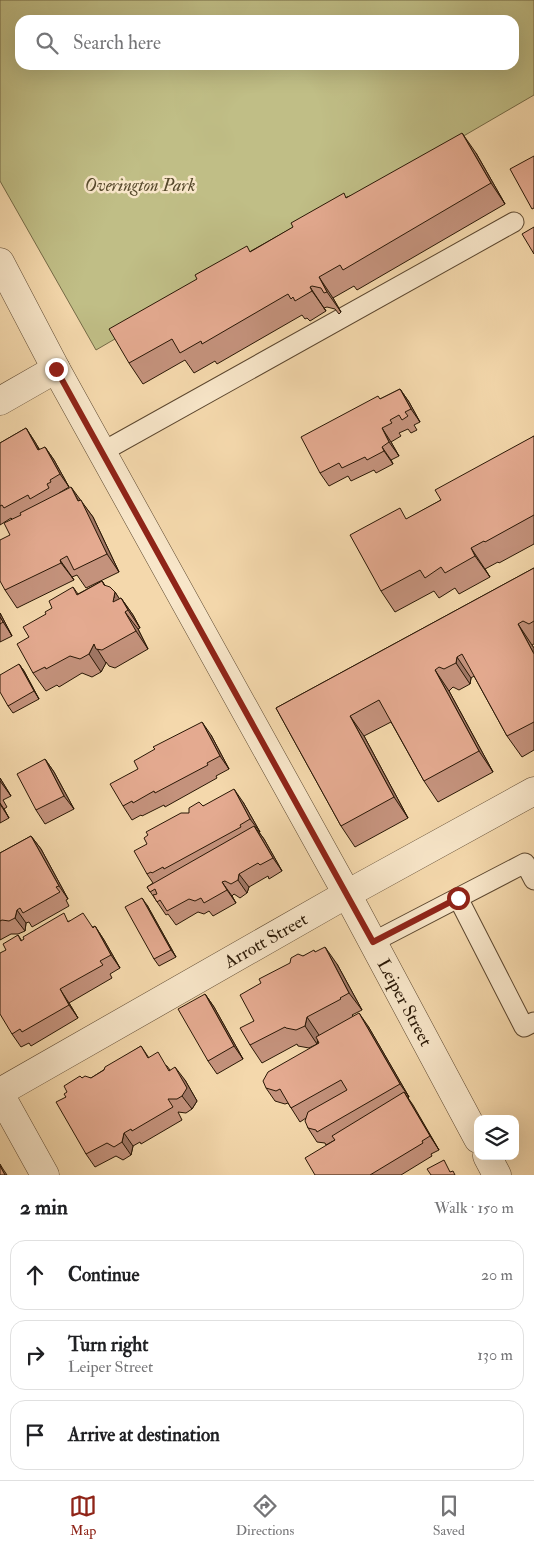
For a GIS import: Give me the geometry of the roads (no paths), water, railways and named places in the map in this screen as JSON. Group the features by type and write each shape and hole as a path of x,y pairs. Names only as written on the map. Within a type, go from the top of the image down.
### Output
{"street":[{"name":"Leiper Street","path":"0,262 56,369 347,894 474,1131"},
{"path":"0,401 56,369"},
{"name":"Arrott Street","path":"0,1093 347,894 534,791"},
{"path":"0,1093 45,1175"},
{"path":"489,1160 497,1175"}],"lane":[{"path":"102,452 514,222"},
{"path":"373,942 525,863 534,880"},
{"path":"458,898 524,1027 534,1022"}],"park label":[{"name":"Overington Park","path":"140,185"}]}
